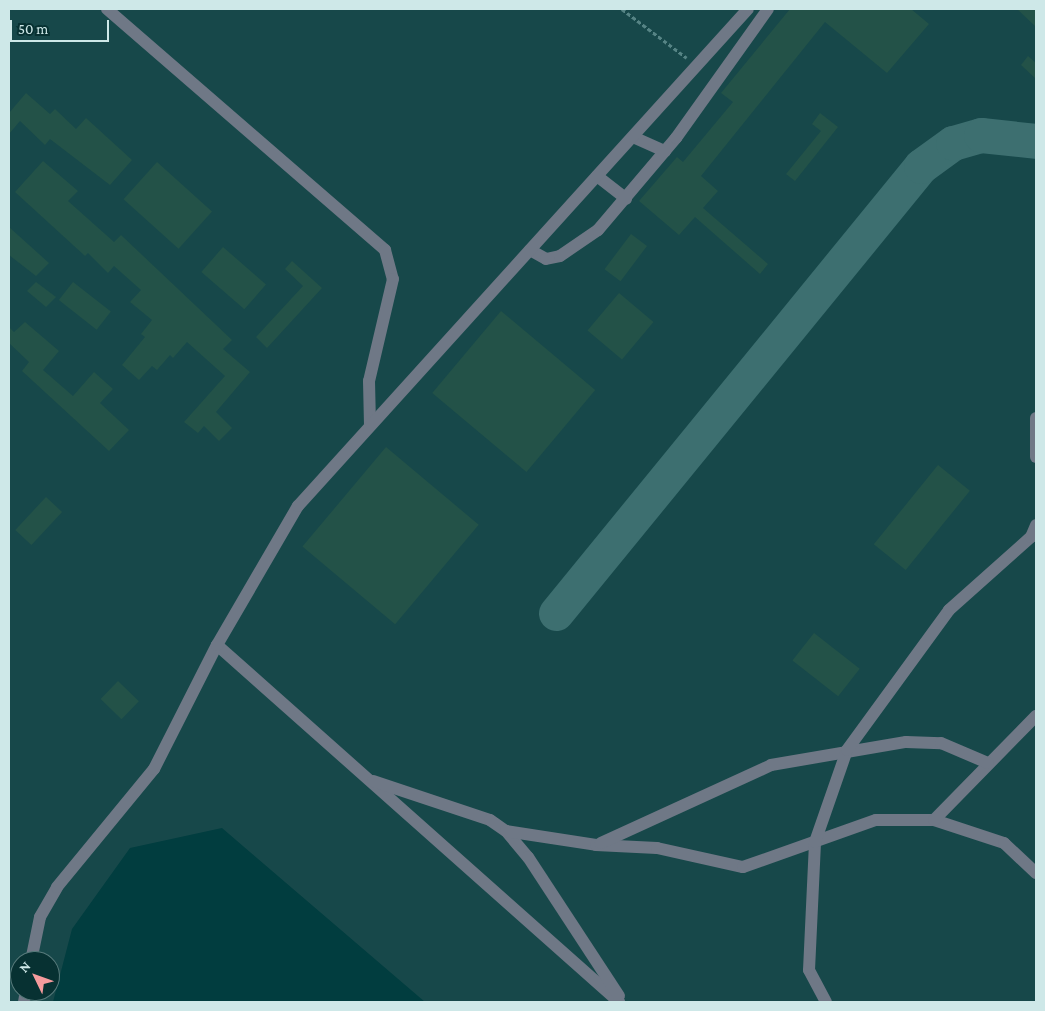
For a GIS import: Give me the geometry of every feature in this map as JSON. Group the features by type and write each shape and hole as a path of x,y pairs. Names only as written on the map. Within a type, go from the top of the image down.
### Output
{"lane":[{"path":"106,9 385,250 393,279 369,380 370,425"},
{"path":"33,951 40,917 57,886 154,768 217,644 284,525 370,425 748,9"},
{"path":"530,250 546,259 560,256 598,230 665,151 768,9"},
{"path":"632,137 665,151"},
{"path":"597,176 626,199"},
{"path":"1036,418 1036,457"},
{"path":"826,1002 810,970 815,842 847,750 948,610 1031,537 1036,525"},
{"path":"217,644 621,1002"},
{"path":"934,820 1036,716"},
{"path":"596,845 692,804 747,772 847,750 941,743 988,763"},
{"path":"369,779 490,820 506,831 528,857 621,1002"},
{"path":"506,831 596,845 657,848 743,867 876,820 934,820 1004,843 1036,873"}],"path":[{"path":"622,9 697,66"}],"shaded area":[{"path":"9,9 1036,9 1036,1002 425,1002 222,828 130,848 72,929 60,975 60,951 10,951 10,1001 53,1002 9,1002"}],"building":[{"path":"790,9 911,9 929,24 887,73 825,22 701,176 718,191 703,208 768,264 760,274 695,217 679,235 639,201 677,157 683,162 733,102 721,93"},
{"path":"1017,9 1036,9 1036,27"},
{"path":"1028,56 1036,63 1036,79 1021,65"},
{"path":"26,93 50,114 55,109 76,129 86,118 132,160 110,185 50,139 45,145 20,121 9,134 9,113"},
{"path":"820,113 838,127 795,181 786,174 821,131 812,124"},
{"path":"43,161 78,191 68,201 114,242 121,235 232,340 223,349 250,372 216,412 232,428 219,441 204,426 198,433 184,422 225,376 187,342 173,358 170,355 157,370 152,366 139,380 122,365 145,337 141,334 152,320 130,302 141,290 114,266 108,273 88,253 85,256 15,192"},
{"path":"157,162 212,212 179,249 124,199"},
{"path":"9,227 49,263 36,276 9,255"},
{"path":"631,234 647,246 620,281 605,269"},
{"path":"223,247 266,284 244,309 201,272"},
{"path":"292,261 322,288 267,348 256,337 303,286 285,269"},
{"path":"36,282 56,297 46,307 27,291"},
{"path":"73,282 111,312 97,330 59,300"},
{"path":"619,293 653,322 622,359 588,331"},
{"path":"501,311 595,390 526,472 432,393"},
{"path":"25,322 59,351 43,370 73,396 94,372 113,389 100,403 129,430 109,451 22,371 29,362 9,343 9,327 14,332"},
{"path":"386,447 479,525 395,624 302,547"},
{"path":"938,465 970,491 906,570 874,544"},
{"path":"46,497 62,512 31,545 15,530"},
{"path":"814,633 860,669 838,696 792,661"},
{"path":"118,681 139,701 121,719 101,699"}],"taxiway":[{"path":"556,613 921,166 953,143 981,135 1036,141"}]}
